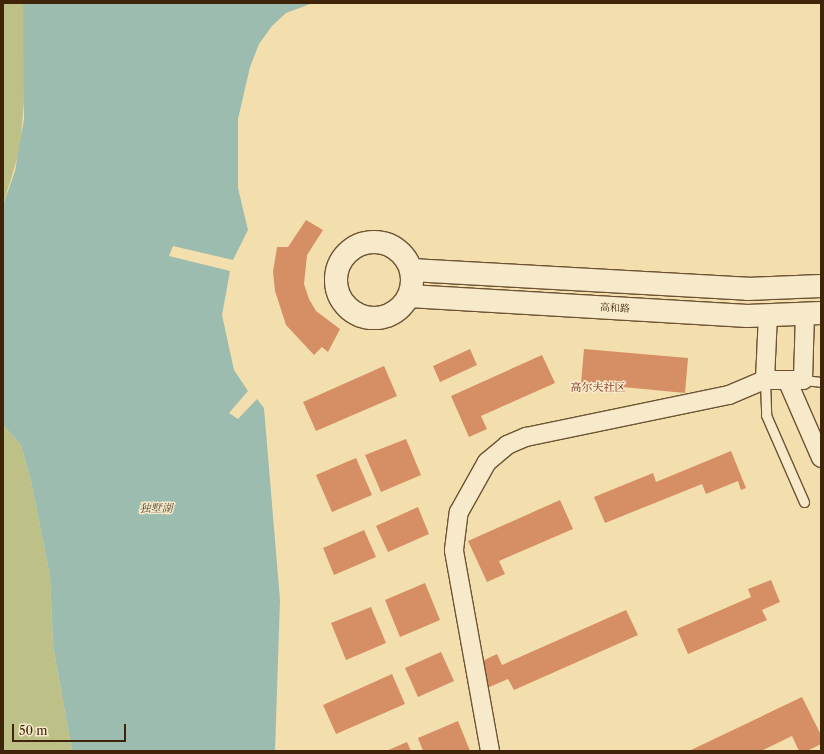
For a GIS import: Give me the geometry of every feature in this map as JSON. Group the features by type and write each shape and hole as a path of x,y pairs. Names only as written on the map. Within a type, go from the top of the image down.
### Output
{"main road":[{"path":"368,243 395,248 411,270 409,296 389,315 375,318 349,308 336,284 344,257 368,243"},
{"path":"411,270 747,289 821,286"},
{"name":"高和路","path":"409,296 768,315 813,313"}],"street":[{"path":"813,313 795,380 821,458"},
{"path":"765,380 768,315"},
{"path":"490,751 454,550 459,512 487,462 507,445 526,437 729,396 765,380 795,380"}],"lane":[{"path":"765,380 768,421 804,502"},
{"path":"795,380 821,382"}],"green space":[{"path":"3,3 23,3 26,77 20,149 3,205"},
{"path":"3,425 21,445 31,481 50,576 53,645 72,751 3,751"}],"water":[{"name":"独墅湖","path":"23,3 361,3 310,4 286,13 272,26 259,44 250,67 238,119 238,188 248,230 233,260 173,246 169,256 230,271 222,315 234,370 248,391 229,413 238,419 257,399 264,408 280,600 275,751 72,751 53,645 50,576 31,481 21,445 3,425 3,205 15,171 24,119"}],"building":[{"path":"306,220 323,230 307,255 304,284 309,299 316,311 340,329 328,352 322,347 314,355 286,325 275,291 273,272 277,247 288,247"},
{"path":"470,349 477,365 440,382 433,366"},
{"path":"584,349 688,358 685,393 581,383"},
{"path":"542,355 555,383 481,416 487,429 469,437 451,396"},
{"path":"384,366 397,396 316,431 303,402"},
{"path":"406,439 421,475 381,492 365,455"},
{"path":"731,451 746,488 741,490 738,481 706,494 702,484 605,523 594,497 653,473 656,482"},
{"path":"356,458 372,495 332,512 316,475"},
{"path":"560,500 573,529 499,561 505,574 487,582 468,541"},
{"path":"418,507 429,534 388,552 376,526"},
{"path":"364,530 376,557 334,575 323,548"},
{"path":"771,580 780,602 762,610 767,620 688,654 677,629 751,597 748,589"},
{"path":"425,583 440,620 400,637 385,600"},
{"path":"371,607 386,643 346,660 331,623"},
{"path":"626,610 638,635 514,690 508,679 487,688 476,664 497,654 502,665"},
{"path":"441,652 454,681 418,697 405,668"},
{"path":"392,674 405,704 336,734 323,705"},
{"path":"802,697 821,735 821,744 807,751 799,751 792,736 761,751 689,751"},
{"path":"458,721 470,751 423,751 418,738"},
{"path":"407,742 411,751 386,751"}],"district":[{"name":"高尔夫社区","path":"598,387"}]}
